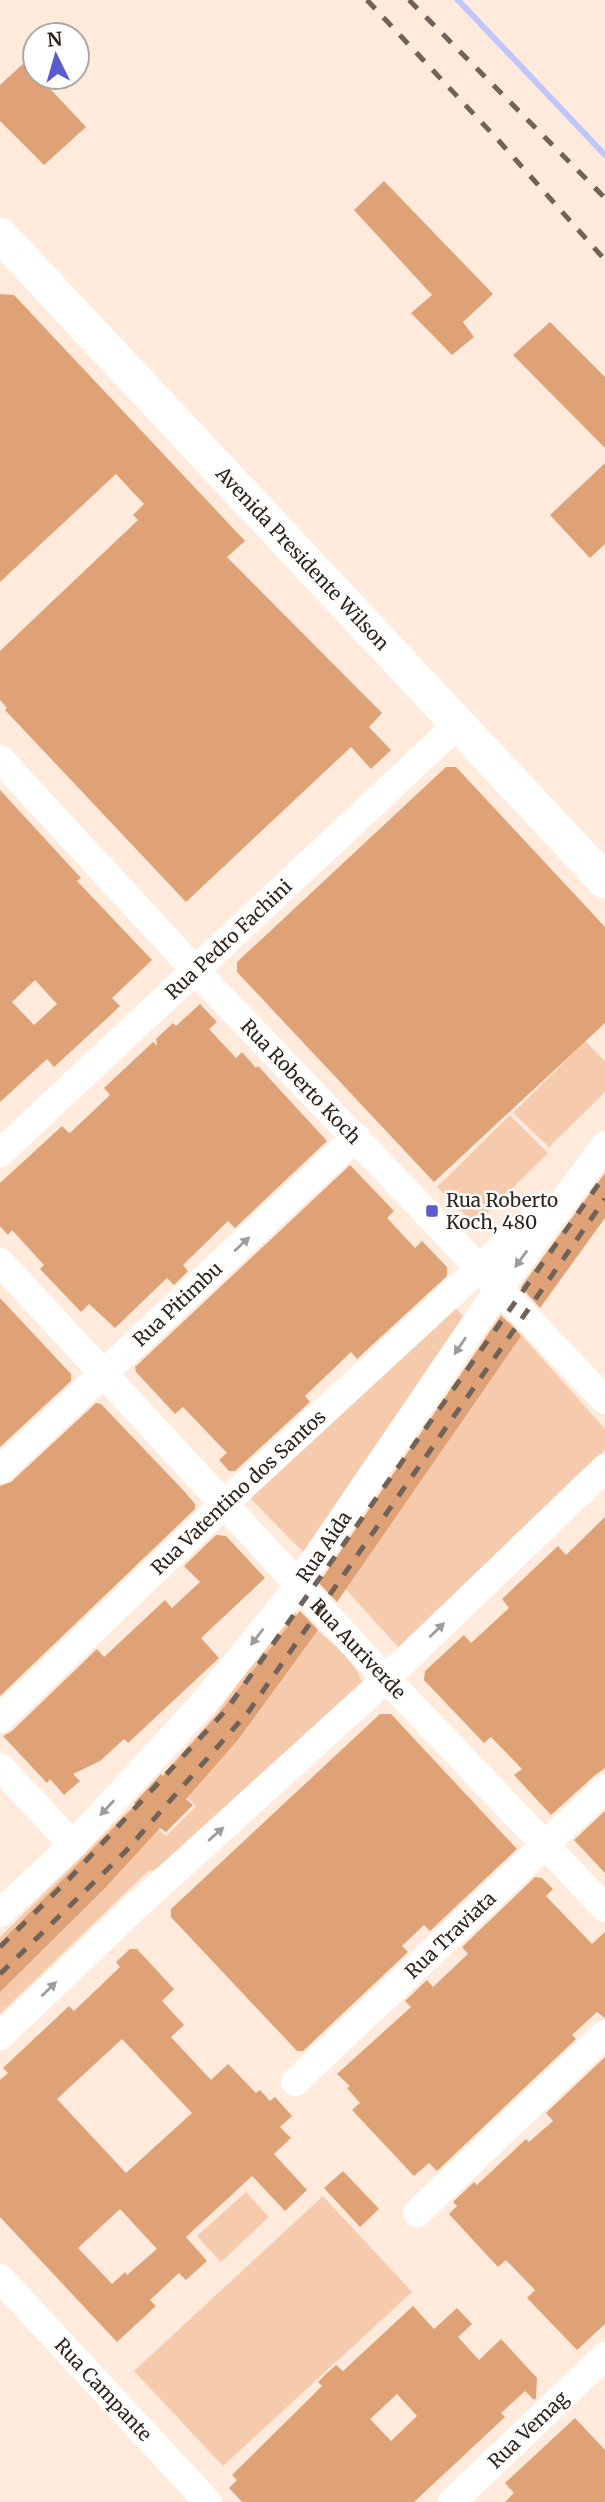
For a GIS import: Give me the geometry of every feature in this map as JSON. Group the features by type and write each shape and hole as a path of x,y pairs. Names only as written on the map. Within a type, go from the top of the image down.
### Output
{"main road":[{"name":"Avenida Presidente Wilson","path":"5,250 605,881"}],"street":[{"name":"Rua Pedro Fachini","path":"0,1153 457,725"},
{"name":"Rua Roberto Koch","path":"0,759 194,969 605,1400"},
{"name":"Rua Pitimbu","path":"0,1470 356,1137"},
{"name":"Rua Vatentino dos Santos","path":"0,1719 224,1504 479,1270 599,1153"},
{"name":"Rua Aida","path":"0,1913 73,1845 208,1698 299,1584 499,1290 599,1153"},
{"name":"Rua Auriverde","path":"0,1262 605,1908"},
{"path":"0,2036 132,1910 387,1677 605,1468"},
{"path":"0,1767 73,1845"},
{"name":"Rua Traviata","path":"295,2081 605,1788"},
{"path":"417,2213 605,2034"},
{"name":"Rua Campante","path":"0,2278 208,2502"},
{"name":"Rua Vemag","path":"452,2502 605,2356"}],"shaded area":[{"path":"585,1041 605,1061 605,1092 549,1147 513,1113"},
{"path":"510,1115 548,1153 475,1225 437,1187"},
{"path":"456,1308 467,1321 306,1555 249,1497"},
{"path":"509,1321 605,1429 605,1450 399,1648 330,1572"},
{"path":"292,1609 345,1655 354,1666 363,1687 165,1868 148,1871 0,2014 0,1937 133,1806 166,1836 196,1806 163,1774 216,1714"},
{"path":"246,2192 269,2217 221,2262 197,2236"},
{"path":"323,2196 412,2292 223,2466 134,2371"}],"building":[{"path":"21,66 21,91 52,91 86,127 44,165 0,121 0,85"},
{"path":"384,181 493,294 463,322 474,337 452,355 411,313 432,295 354,210"},
{"path":"0,294 14,295 245,541 227,557 382,713 369,727 391,750 371,769 351,747 186,902 5,710 7,708 0,700 0,651 138,520 133,515 144,504 116,474 0,582"},
{"path":"550,322 605,377 605,448 513,355"},
{"path":"605,463 605,544 590,558 550,515"},
{"path":"446,767 456,767 605,927 605,1023 434,1182 237,972 237,962"},
{"path":"0,790 81,878 77,881 152,960 112,998 120,1006 103,1022 54,1067 47,1059 0,1102","holes":["35,980 57,1004 34,1025 12,1002"]},
{"path":"200,1004 217,1022 209,1029 236,1058 242,1052 256,1068 258,1066 327,1141 235,1228 228,1221 183,1265 188,1271 174,1285 167,1278 115,1328 89,1304 81,1312 40,1269 44,1265 12,1230 8,1235 0,1226 0,1183 62,1126 71,1132 110,1095 104,1088 153,1042 157,1046 156,1039 173,1023 176,1026"},
{"path":"350,1165 394,1211 387,1218 415,1248 422,1241 447,1267 447,1276 357,1359 351,1352 305,1396 310,1402 235,1471 229,1471 219,1460 227,1453 183,1407 175,1414 136,1372 135,1367"},
{"path":"605,1173 605,1218 540,1308 521,1287"},
{"path":"0,1298 71,1374 71,1381 0,1447"},
{"path":"501,1315 521,1336 337,1602 319,1583"},
{"path":"96,1403 101,1404 184,1491 195,1504 195,1509 0,1696 0,1486 11,1482"},
{"path":"605,1517 605,1768 551,1815 514,1775 522,1769 491,1737 484,1743 424,1680 425,1671 464,1635 471,1643 509,1608 502,1599 558,1546 566,1555"},
{"path":"216,1535 226,1536 265,1578 201,1638 219,1658 128,1743 124,1739 100,1761 73,1774 80,1781 64,1795 50,1779 47,1783 3,1736 12,1731 97,1649 104,1657 165,1600 172,1608 200,1582 184,1566"},
{"path":"300,1611 318,1630 237,1741 186,1799 193,1805 166,1832 160,1828 105,1888 0,1992 0,1943 136,1805 134,1803 161,1774 163,1776 220,1712"},
{"path":"380,1714 391,1714 517,1849 430,1931 424,1925 402,1946 408,1952 303,2051 297,2051 171,1917 171,1909"},
{"path":"605,1811 605,1873 574,1840"},
{"path":"535,1877 542,1878 553,1889 546,1896 592,1944 605,1932 605,2018 597,2012 572,2035 576,2039 437,2171 429,2163 414,2176 352,2110 360,2103 347,2088 350,2086 337,2074 411,2007 405,2001 427,1980 433,1987 468,1954 462,1947"},
{"path":"130,1949 137,1949 174,1989 162,2001 184,2025 171,2037 211,2080 228,2064 256,2093 260,2090 270,2101 275,2097 292,2116 280,2127 291,2138 274,2154 307,2190 285,2211 252,2176 186,2237 207,2261 186,2280 179,2273 150,2300 156,2306 117,2342 0,2217 0,2080 8,2073 3,2068 69,2006 74,2011 120,1967 116,1962","holes":["122,2039 192,2113 126,2173 57,2099","120,2209 157,2249 127,2275 125,2272 112,2284 78,2248"]},
{"path":"605,2057 605,2324 577,2350 527,2298 535,2290 506,2260 498,2267 449,2214 457,2206 453,2202 474,2182 477,2185 526,2139 529,2142 553,2121 546,2113"},
{"path":"343,2171 379,2209 360,2227 324,2188"},
{"path":"413,2306 434,2329 457,2308 472,2324 458,2337 479,2360 501,2339 537,2378 536,2398 534,2400 525,2391 501,2413 505,2417 414,2502 242,2502 229,2488 237,2480 232,2475 322,2386 318,2382 327,2373 336,2365 343,2371","holes":["397,2394 417,2416 391,2441 370,2419"]},
{"path":"575,2418 605,2450 605,2502 505,2502 514,2493 505,2483"}],"waterway":[{"path":"458,0 605,155"}],"railway":[{"path":"367,0 499,141 605,260"},
{"path":"409,0 605,198"},
{"path":"0,1947 70,1878 227,1709 605,1175"},
{"path":"0,1974 125,1852 249,1711 605,1199"}],"place":[{"name":"Rua Roberto Koch, 480","path":"432,1211"}]}
